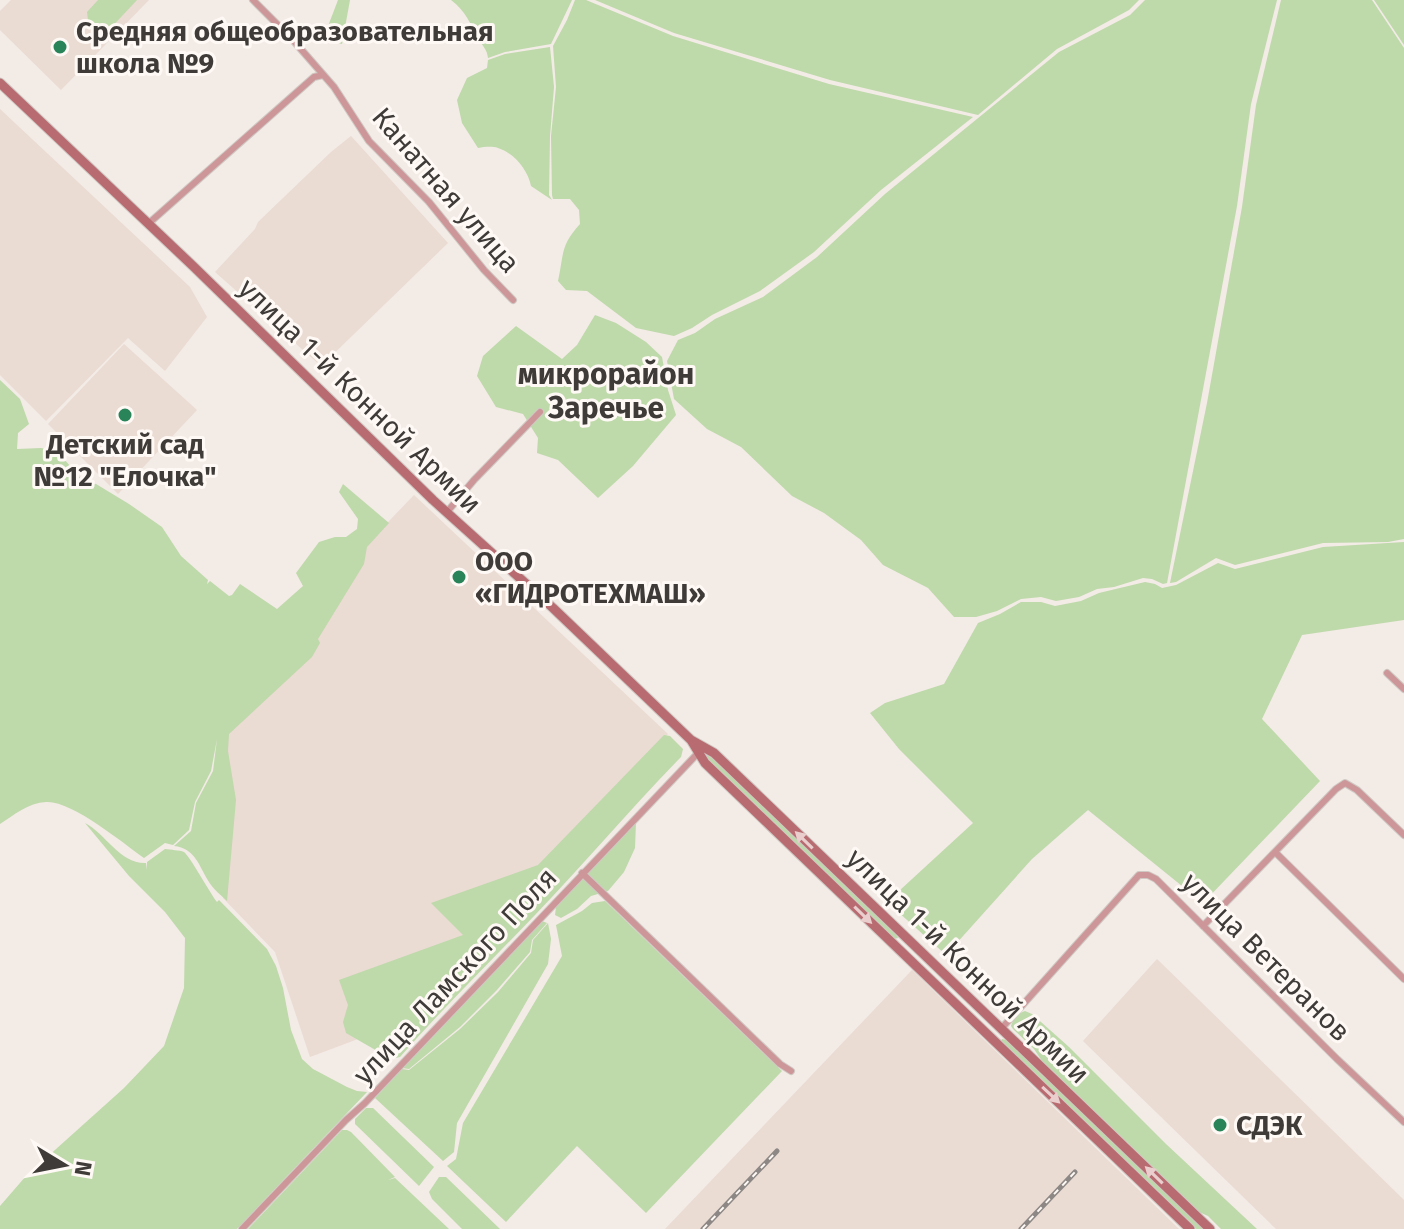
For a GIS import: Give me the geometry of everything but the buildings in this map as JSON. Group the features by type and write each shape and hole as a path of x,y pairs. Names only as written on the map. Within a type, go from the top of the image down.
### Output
{"main road":[{"name":"улица 1-й Конной Армии","path":"0,83 447,512 691,740 705,763 1190,1229"},
{"name":"улица 1-й Конной Армии","path":"691,740 714,753 1210,1229"},
{"path":"906,957 916,946"},
{"path":"989,1036 1000,1027"}],"street":[{"name":"Канатная улица","path":"253,0 334,87 369,141 429,202 484,270 513,300"},
{"path":"148,224 314,77 323,75"},
{"path":"447,512 540,412"},
{"path":"1387,673 1404,689"},
{"name":"улица Ламского Поля","path":"242,1229 699,752"},
{"path":"1203,926 1345,783 1357,790 1404,835"},
{"path":"1275,852 1404,979"},
{"path":"582,873 780,1064 791,1071"},
{"name":"улица Ветеранов","path":"1000,1027 1139,875 1148,875 1156,879 1404,1122"}],"shaded area":[{"name":"Средняя общеобразовательная школа №9","path":"11,0 149,0 61,90 0,30 0,11"},
{"path":"0,109 190,287 207,317 165,371 128,338 46,421 0,375"},
{"path":"351,136 448,243 321,366 215,272 258,222"},
{"name":"Детский сад №12 \"Елочка\"","path":"124,344 197,410 118,494 48,424"},
{"path":"414,495 668,734 536,870 358,1039 310,1057 275,952 223,898 230,811 226,733 367,544"},
{"path":"1157,959 1404,1200 1404,1229 1276,1229 1083,1041"},
{"path":"912,970 1179,1229 665,1229"}],"green space":[{"path":"98,0 137,0 107,32 94,30 88,20 87,12"},
{"path":"338,0 350,0 342,44 325,34"},
{"path":"451,0 572,0 551,44 488,58 467,18"},
{"path":"575,0 586,0 673,36 829,84 973,117 881,190 814,252 760,291 674,336 636,328 587,291 566,290 558,281 566,245 580,224 579,210 570,199 553,199 552,195 551,136 556,87 553,46"},
{"path":"595,0 1139,0 1129,10 1057,49 978,115 830,80 674,33"},
{"path":"1145,0 1277,0 1251,104 1237,206 1167,583 1143,578 1097,589 1079,597 1056,601 1041,597 1021,599 976,617 954,617 928,588 883,565 861,540 824,513 792,496 741,447 707,429 674,399 667,361 678,340 763,297 817,257 885,194 1059,52 1130,15"},
{"path":"1281,0 1372,0 1404,48 1404,539 1323,543 1235,565 1216,558 1170,583 1207,403 1242,207 1256,105"},
{"path":"1374,0 1404,0 1404,45"},
{"path":"550,47 554,87 550,136 549,195 552,200 531,186 523,168 504,150 478,148 462,123 457,100 467,78 487,68 488,60"},
{"path":"595,315 616,323 646,342 662,357 676,415 633,466 598,498 558,460 537,453 538,438 523,414 496,407 477,376 483,356 516,326 562,359 577,345"},
{"path":"0,380 20,399 29,424 18,433 17,449 57,451 84,482 96,484 162,527 181,556 208,580 207,584 210,581 229,596 240,584 277,609 303,586 296,573 319,542 346,537 357,529 358,519 339,492 343,484 389,523 367,547 364,564 318,639 320,643 312,657 229,734 228,751 236,800 227,901 211,885 192,854 174,846 191,831 196,803 213,771 217,739 211,771 195,802 189,830 173,845 165,843 144,858 96,824 57,803 33,805 0,824"},
{"path":"1404,542 1404,620 1302,635 1262,719 1320,781 1203,903 1088,810 1032,859 946,955 887,902 973,823 899,749 870,713 885,703 944,684 978,623 1021,602 1055,606 1145,582 1162,588 1176,585 1218,563 1235,569 1323,547"},
{"path":"664,735 670,736 683,749 681,757 400,1057 391,1059 346,1033 343,1022 348,1005 339,980 463,935 431,903 538,865"},
{"path":"707,755 734,777 898,938 894,939 706,758"},
{"path":"636,822 635,848 624,872 608,891 591,896 561,918 555,915 556,907"},
{"path":"85,823 128,859 146,863 147,870 147,862 165,849 184,852 217,902 219,900 267,949 283,988 291,1030 302,1059 313,1069 347,1087 367,1092 237,1229 0,1229 0,1206 26,1176 124,1088 164,1046 184,988 185,938"},
{"path":"605,901 782,1071 646,1213 577,1146 506,1222 447,1166 456,1159 463,1123 562,956 556,925 592,903"},
{"path":"542,921 547,923 532,940 530,952 496,991 460,1027 409,1069 402,1068"},
{"path":"548,923 551,939 548,964 457,1123 454,1152 443,1161 375,1098 402,1069 409,1070 460,1029 498,992 531,953 533,940"},
{"path":"1025,1011 1069,1047 1257,1229 1221,1229 1199,1212 1042,1061 1013,1029 1014,1019"},
{"path":"1002,1039 1006,1040 1203,1229 1196,1229"},
{"path":"366,1108 373,1108 434,1167 419,1186 355,1124 355,1119"},
{"path":"342,1130 351,1132 395,1177 388,1180 395,1178 449,1229 248,1229"},
{"path":"439,1177 446,1177 500,1229 462,1229 432,1199 429,1192"}],"railway":[{"path":"703,1229 777,1151"},
{"path":"1021,1229 1075,1172"}],"place":[{"name":"Средняя общеобразовательная школа №9","path":"60,47"},
{"name":"Детский сад №12 \"Елочка\"","path":"125,415"},
{"name":"ООО «ГИДРОТЕХМАШ»","path":"459,577"},
{"name":"СДЭК","path":"1220,1125"}],"district":[{"name":"микрорайон Заречье","path":"606,391"}]}
